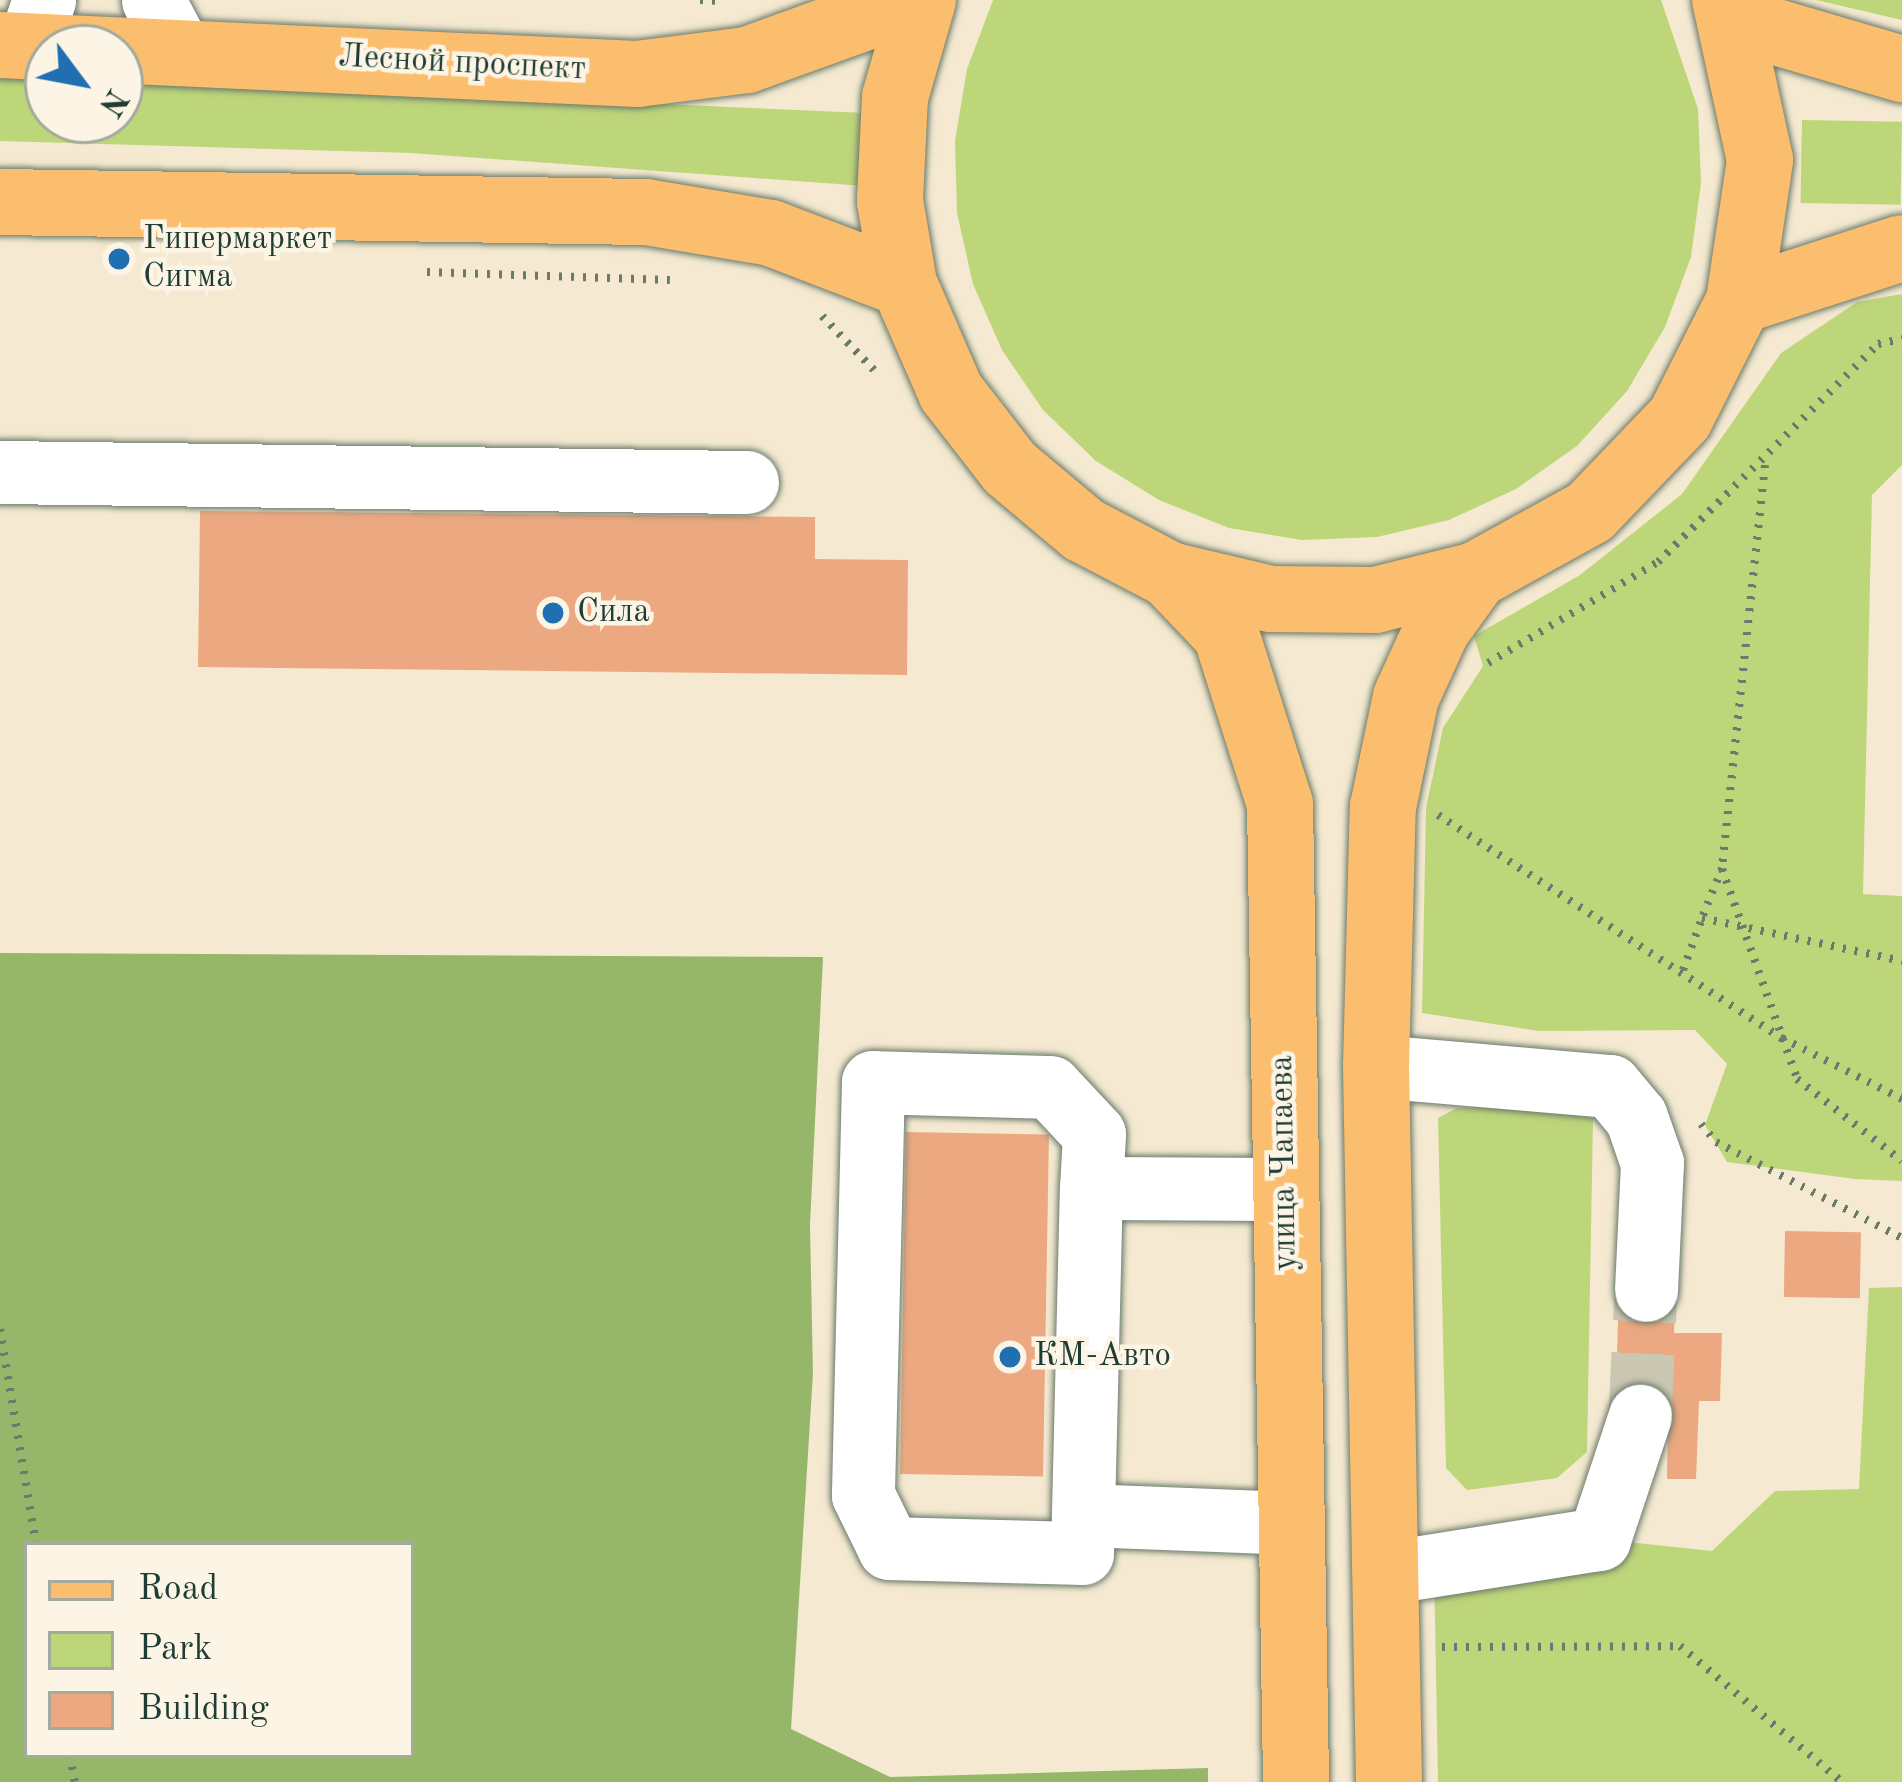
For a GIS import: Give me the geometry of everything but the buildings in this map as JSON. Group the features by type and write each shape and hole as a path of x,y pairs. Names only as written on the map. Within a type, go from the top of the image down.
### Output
{"main road":[{"name":"Лесной проспект","path":"165,24 637,74 747,60 913,0"},
{"path":"922,0 895,97 890,201 904,284 951,392 1010,468 1084,530 1170,574 1271,599 1375,599 1476,575 1590,512 1680,418 1739,301 1760,160 1730,10"},
{"path":"1730,10 1902,69"},
{"path":"0,202 646,212 770,233 904,284"},
{"path":"1739,301 1902,248"},
{"name":"улица Чапаева","path":"1170,574 1226,634 1280,804 1296,1782"},
{"path":"1389,1782 1376,1066 1385,771 1406,697 1437,629 1476,575"}],"street":[{"path":"0,472 746,482"},
{"path":"1376,1066 1610,1086 1636,1118 1652,1163 1646,1290"},
{"path":"873,1082 1050,1087 1094,1134 1090,1188 1082,1553 889,1548 863,1495 873,1082"},
{"path":"1090,1188 1286,1189"},
{"path":"1384,1573 1599,1538 1640,1416"},
{"path":"1084,1515 1290,1523"}],"path":[{"path":"405,271 682,280"},
{"path":"806,308 879,375"},
{"path":"1483,666 1658,562 1765,463 1878,344 1902,339"},
{"path":"1682,970 1722,868 1765,463"},
{"path":"1426,808 1782,1038 1902,1099"},
{"path":"1722,868 1797,1079 1902,1161"},
{"path":"1702,919 1902,961"},
{"path":"0,1329 36,1542"},
{"path":"1436,1647 1680,1646 1842,1782"}],"green space":[{"path":"993,0 1661,0 1698,109 1701,183 1691,257 1665,327 1627,391 1577,446 1516,489 1449,520 1377,537 1302,540 1229,528 1159,500 1096,461 1043,410 1002,350 973,284 957,213 955,141 967,69"},
{"path":"1816,0 1902,0 1902,20"},
{"path":"0,74 24,75 24,142 0,141"},
{"path":"144,81 866,113 865,186 411,153 103,144 144,144"},
{"path":"1802,120 1902,122 1901,205 1801,203"},
{"path":"1902,294 1902,465 1872,495 1863,894 1902,896 1902,1181 1727,1162 1705,1125 1727,1064 1695,1030 1539,1031 1422,1013 1426,808 1443,728 1483,666 1474,636 1580,575 1682,494 1781,353 1857,302"},
{"path":"0,953 823,957 810,1225 813,1373 791,1729 890,1777 1208,1768 1208,1782 0,1782"},
{"path":"1568,1104 1593,1119 1587,1452 1557,1478 1467,1490 1446,1468 1438,1118 1457,1108"},
{"path":"1902,1287 1902,1782 1438,1782 1434,1566 1599,1539 1712,1551 1775,1491 1859,1489 1869,1288"}],"tunnel":[{"path":"1640,1416 1646,1290"}],"place":[{"name":"Гипермаркет Сигма","path":"119,259"},
{"name":"Сила","path":"553,613"},
{"name":"КМ-Авто","path":"1010,1357"}]}
